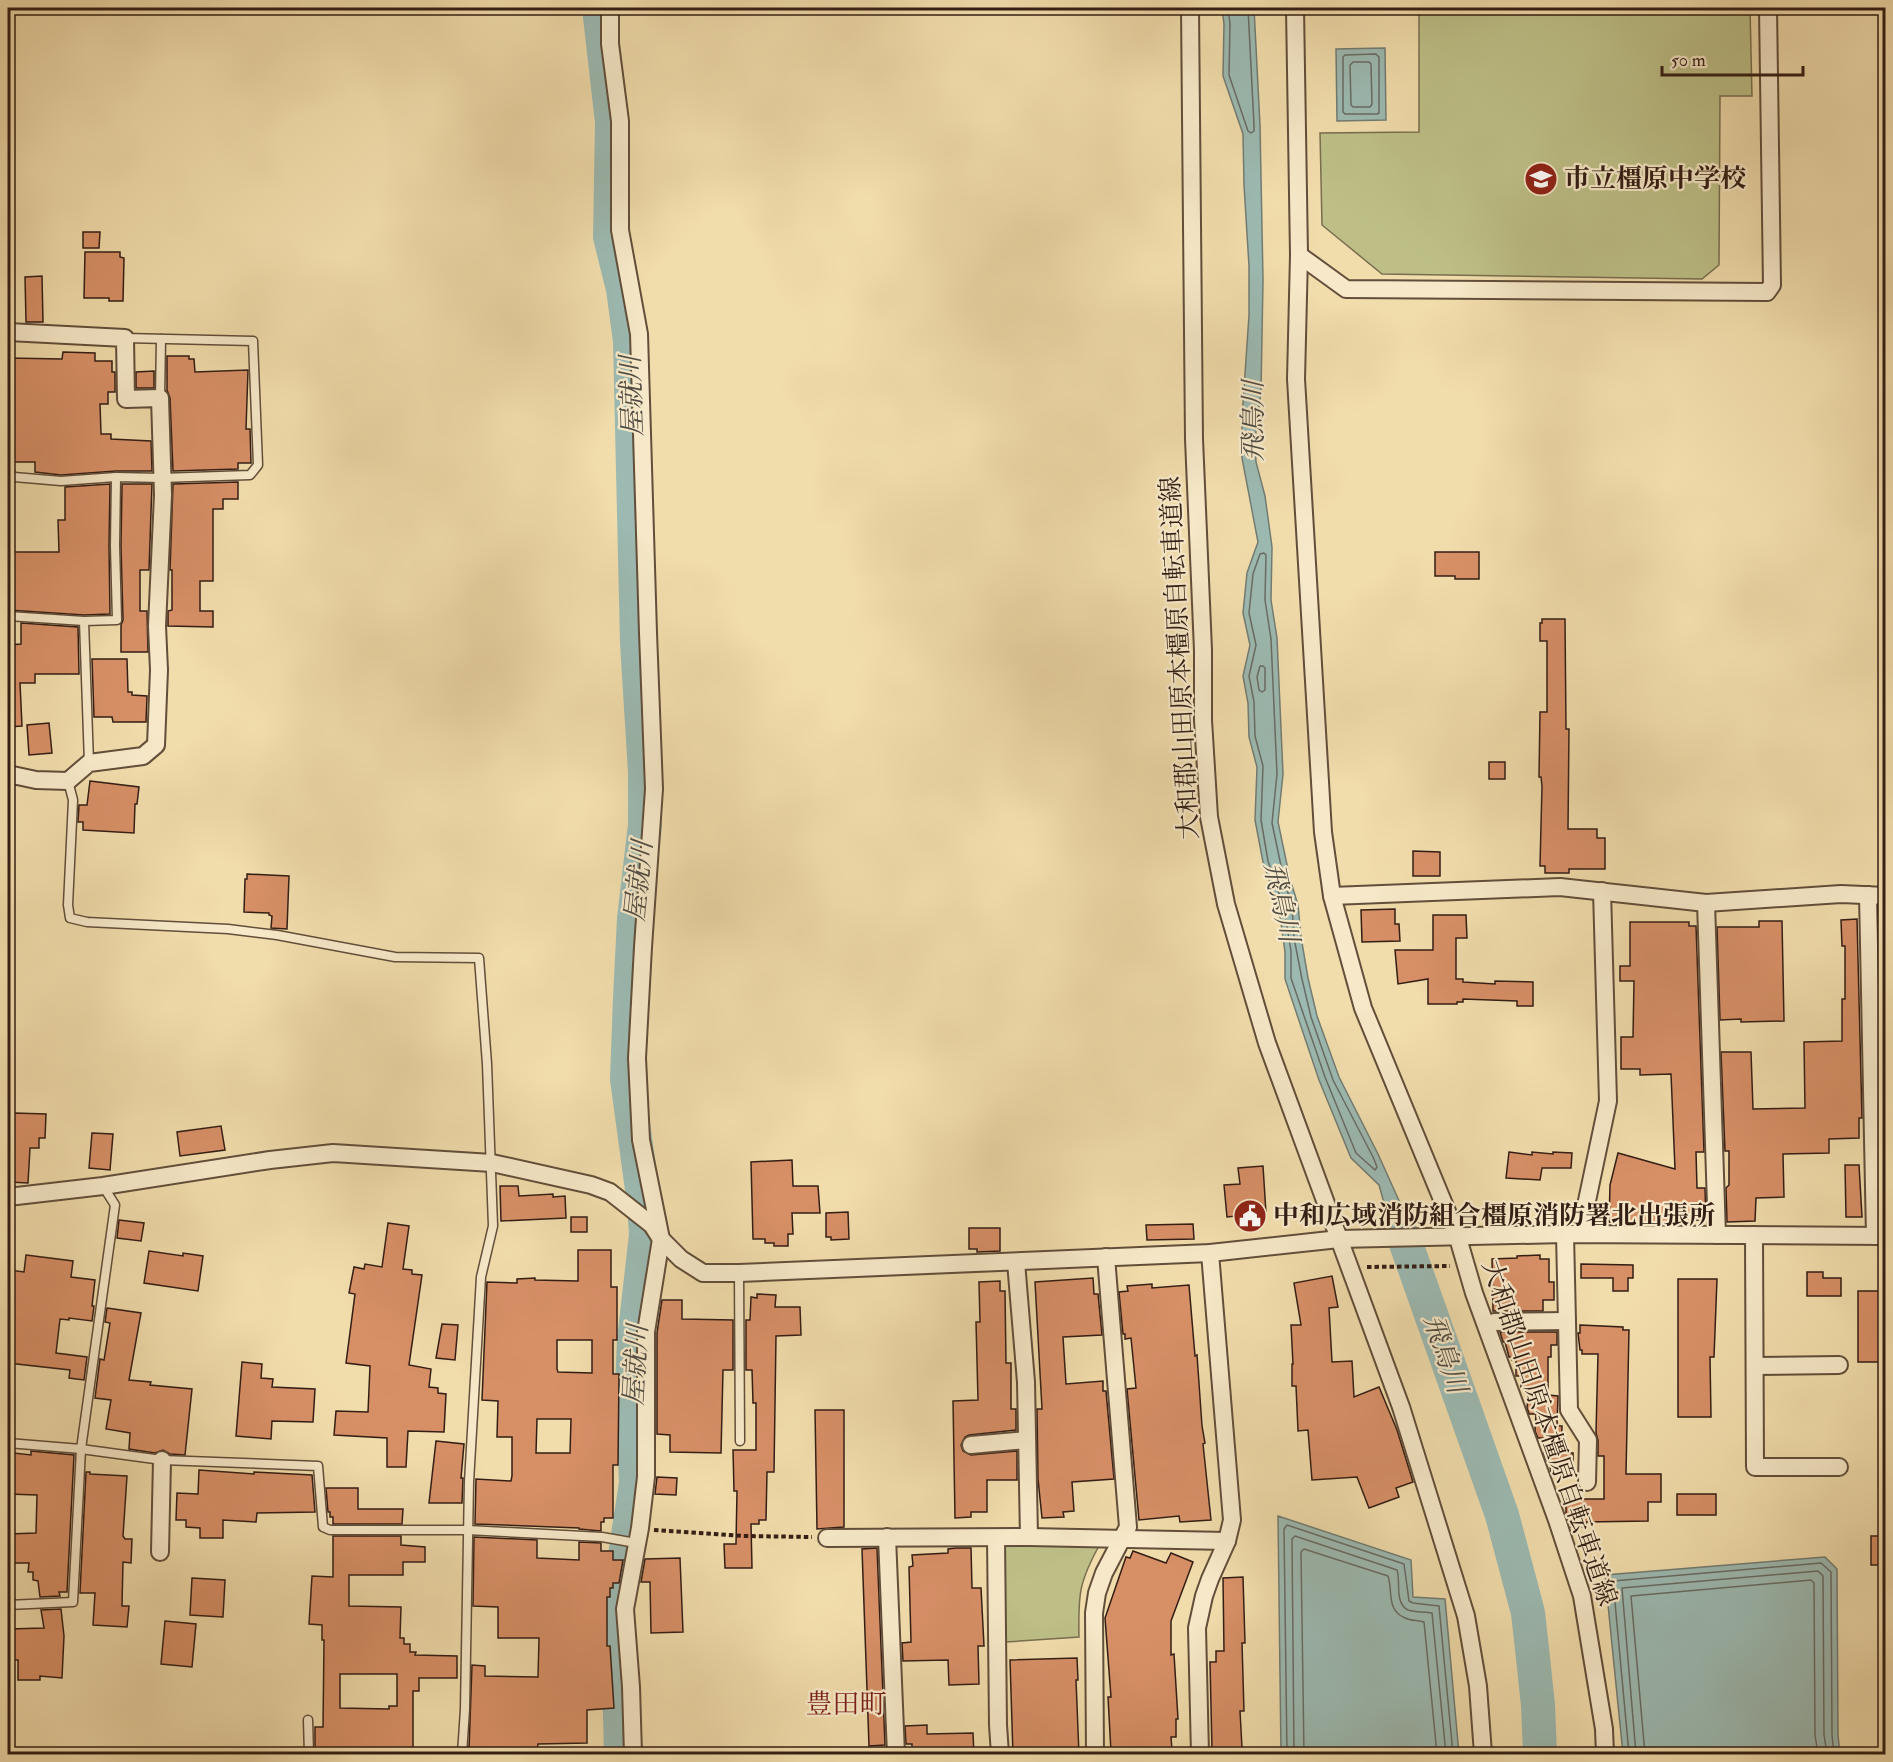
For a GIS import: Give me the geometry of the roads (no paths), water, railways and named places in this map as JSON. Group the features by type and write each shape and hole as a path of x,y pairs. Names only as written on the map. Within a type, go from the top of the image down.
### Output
{"street":[{"path":"610,8 610,44 620,121 620,230 639,334 654,789 638,1047 641,1140 652,1227 646,1332 646,1477 631,1538 625,1609 633,1755"},
{"name":"大和郡山田原本橿原自転車道線","path":"1190,8 1194,439 1203,650 1203,720 1209,817 1226,904 1264,1032 1344,1239 1401,1407 1466,1616 1478,1686 1483,1755"},
{"path":"1295,8 1299,255 1346,289 1767,292 1772,285 1768,8"},
{"name":"大和郡山田原本橿原自転車道線","path":"1299,255 1296,379 1300,465 1323,832 1332,896 1363,1008 1450,1238 1474,1293 1557,1520 1582,1596 1604,1730 1605,1755"},
{"path":"8,332 125,338 126,399 160,398 163,495 157,626 159,670 156,746 143,756 89,763 68,781 36,780 8,774"},
{"path":"1332,896 1560,887 1706,903 1841,894 1886,896"},
{"path":"1587,1482 1588,1440 1569,1410 1567,1321 1573,1234 1608,1101 1602,891"},
{"path":"8,1197 103,1186 270,1160 333,1153 492,1163 591,1185 610,1192 652,1227 681,1260 703,1273 1210,1253 1344,1239 1573,1234 1880,1236 1868,895"},
{"path":"1706,903 1717,1235"},
{"path":"1754,1235 1755,1467 1839,1467"},
{"path":"1200,1755 1197,1628 1210,1579 1227,1541 1232,1520 1210,1253"},
{"path":"1095,1755 1094,1613 1097,1593 1104,1574 1128,1527 1106,1257"},
{"path":"1016,1262 1026,1382 1029,1537"},
{"path":"1494,1322 1567,1321"},
{"path":"1755,1366 1839,1365"},
{"path":"971,1445 1027,1440"},
{"path":"160,1552 162,1460"},
{"path":"887,1537 896,1755"},
{"path":"827,1538 1029,1537 1227,1541"},
{"path":"996,1538 1000,1755"}],"lane":[{"path":"8,471 14,477 61,481 116,477 250,475 258,465 253,341 125,338"},
{"path":"160,398 161,339"},
{"path":"8,616 84,621 117,620 116,477"},
{"path":"84,621 89,763"},
{"path":"68,781 73,800 68,905 70,918 87,922 228,929 277,935 395,957 479,958 492,1163 493,1226 481,1277 467,1530 465,1709 462,1755"},
{"path":"8,1605 73,1602 81,1449 115,1205 103,1186"},
{"path":"739,1273 740,1441"},
{"path":"8,1443 81,1449 162,1460 318,1467 323,1527 330,1530 467,1530 631,1538"},
{"path":"308,1720 309,1755"}],"water":[{"path":"1222,8 1254,8 1260,125 1263,280 1261,391 1255,439 1256,462 1265,496 1272,547 1271,600 1277,638 1283,774 1278,822 1298,905 1308,978 1317,1016 1339,1077 1378,1154 1410,1225 1425,1271 1413,1292 1410,1273 1390,1224 1379,1185 1351,1158 1319,1080 1285,979 1285,952 1279,909 1263,862 1255,820 1257,767 1249,737 1248,703 1243,676 1250,645 1243,613 1247,573 1258,542 1242,458 1249,266 1243,134 1223,76"},
{"path":"1385,48 1386,120 1337,121 1336,49"},
{"path":"1278,1516 1411,1560 1413,1597 1445,1599 1459,1754 1281,1754"},
{"path":"1825,1557 1837,1569 1840,1754 1623,1754 1605,1575"}],"waterway":[{"name":"屋就川","path":"599,8 612,122 610,237 623,289 630,341 637,643 645,772 645,825 634,919 627,1079 646,1235 634,1340 632,1385 636,1483 617,1607 621,1754"},
{"name":"飛鳥川","path":"1404,1238 1502,1515 1522,1590 1528,1613 1533,1658 1540,1754"}],"place":[{"name":"市立橿原中学校","path":"1541,179"},
{"name":"中和広域消防組合橿原消防署北出張所","path":"1250,1216"}],"district":[{"name":"豊田町","path":"846,1704"}]}
